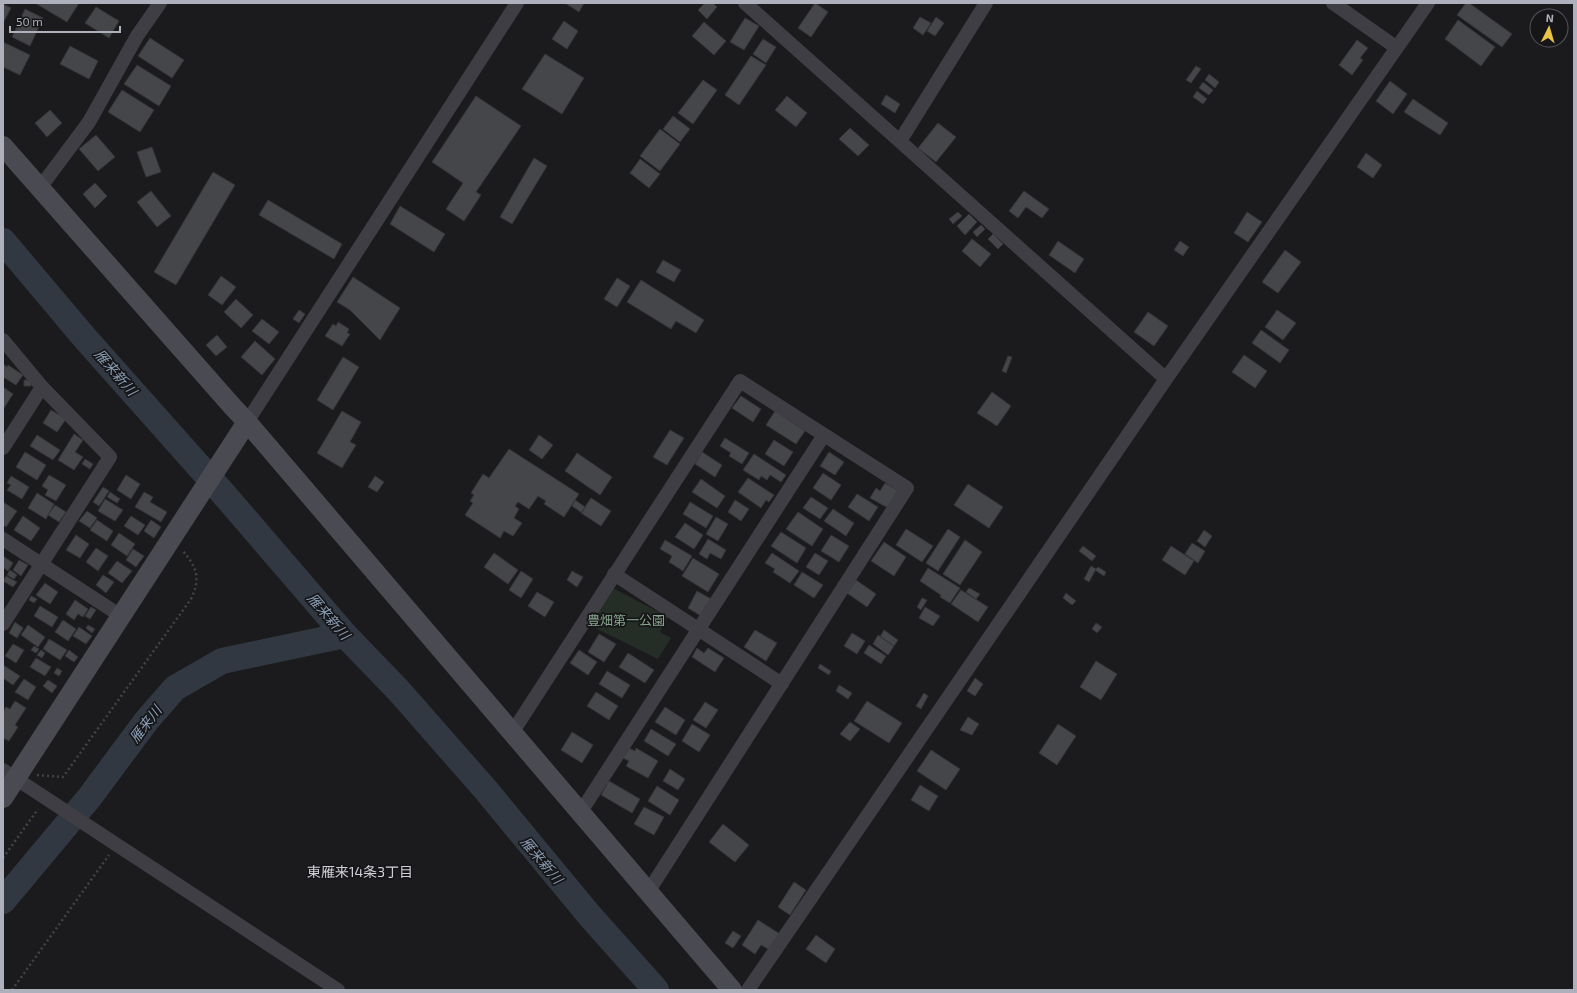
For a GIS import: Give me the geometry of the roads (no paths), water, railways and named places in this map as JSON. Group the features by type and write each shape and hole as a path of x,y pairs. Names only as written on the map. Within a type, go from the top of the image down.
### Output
{"street":[{"path":"40,189 89,122 137,36 160,3"},
{"path":"3,798 17,774 122,616 517,3"},
{"path":"745,3 1166,379"},
{"path":"900,141 986,3"},
{"path":"1333,3 1397,48"},
{"path":"748,990 1166,379 1428,3"},
{"path":"3,146 247,422 732,990"},
{"path":"3,340 42,386 110,457 3,624"},
{"path":"512,733 740,381 907,488 648,892"},
{"path":"3,448 7,432 42,386"},
{"path":"580,813 824,435"},
{"path":"3,539 122,616"},
{"path":"614,574 782,684"},
{"path":"17,774 105,843 338,990"}],"waterway":[{"name":"雁来新川","path":"3,241 84,337 228,499 345,635 399,691 485,789 590,916 656,990"},
{"name":"雁来川","path":"3,901 89,798 147,720 175,688 222,661 345,635"}],"district":[{"name":"東雁来14条3丁目","path":"360,871"}],"park label":[{"name":"豊畑第一公園","path":"626,620"}]}
